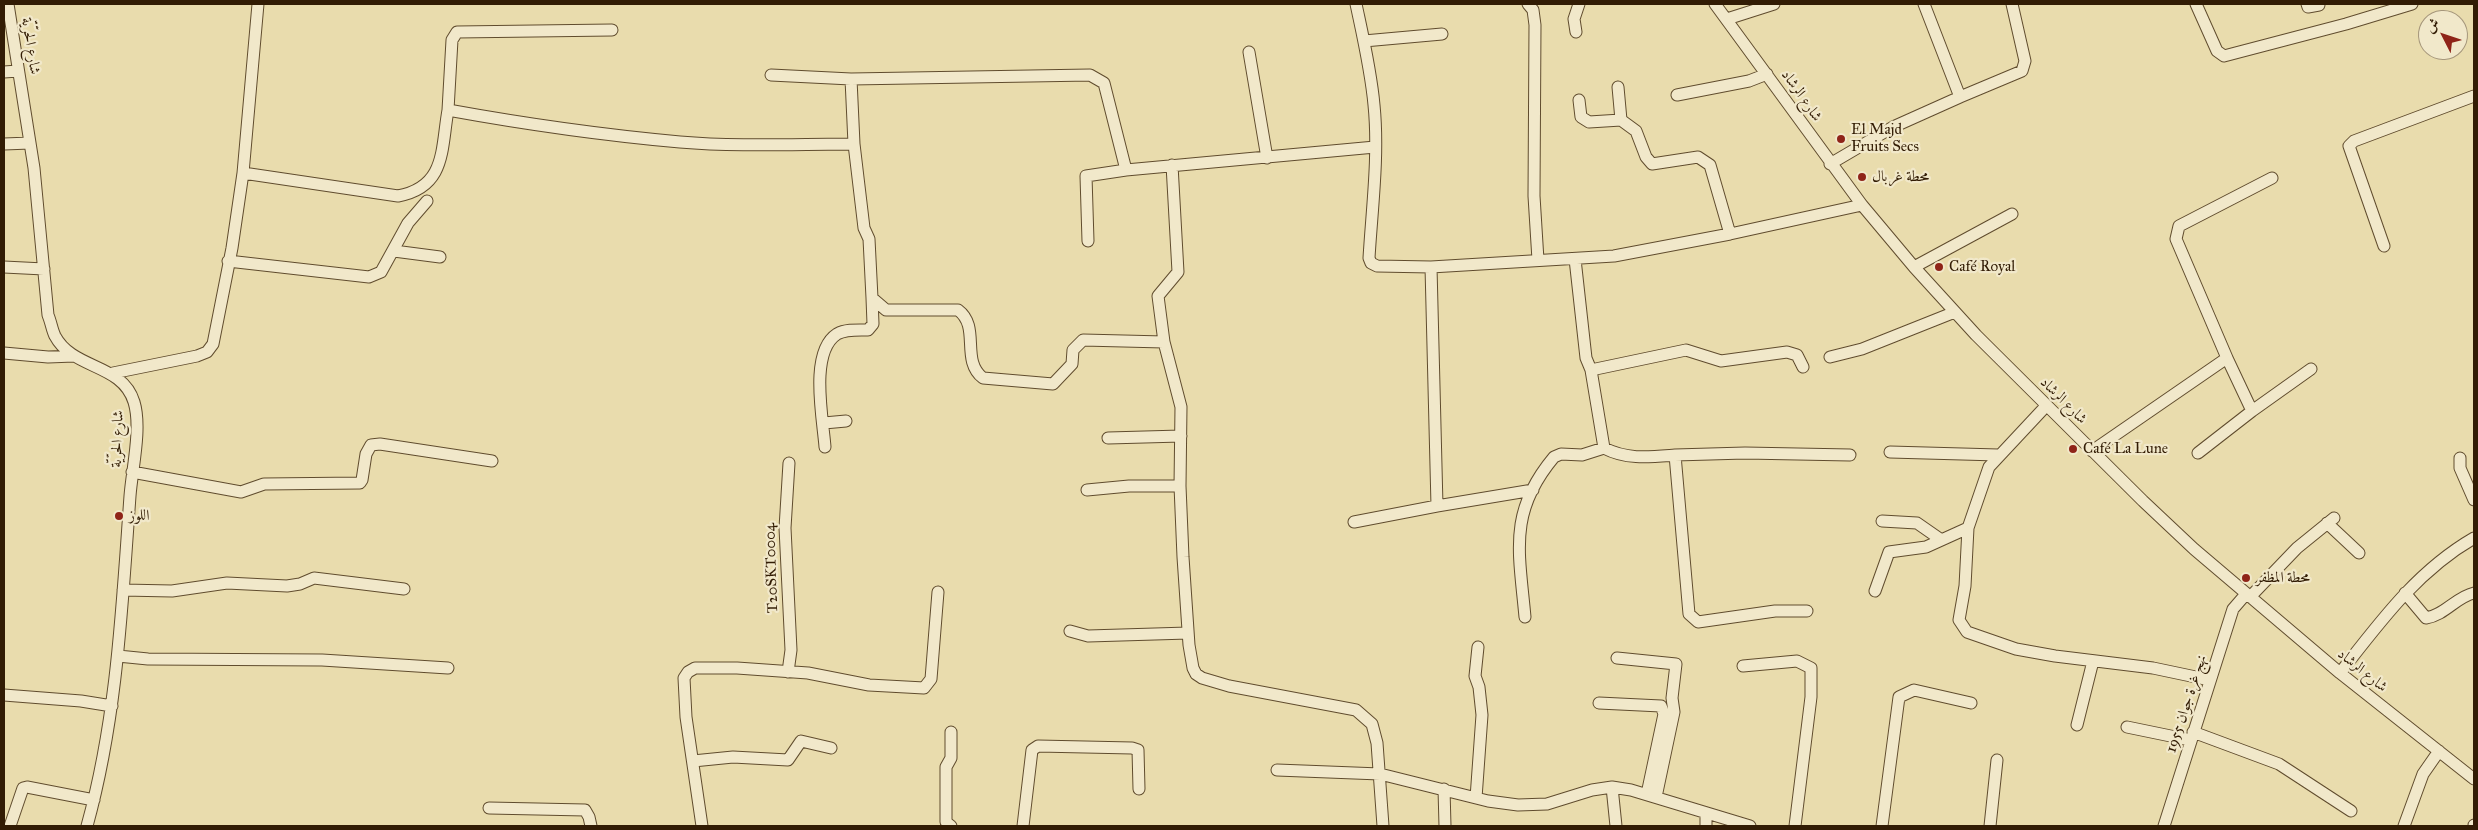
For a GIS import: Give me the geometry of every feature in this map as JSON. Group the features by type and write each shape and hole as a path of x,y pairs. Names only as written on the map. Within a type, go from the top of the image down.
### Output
{"street":[{"name":"شارع الحرّيّة","path":"8,4 30,143 48,315 55,336 74,356 113,373 127,387 134,403 136,440 118,656 112,706 94,800 87,826"},
{"path":"113,373 197,356 207,352 212,344 232,248 243,173 258,4"},
{"path":"1356,4 1364,41 1374,107 1375,147 1369,258 1371,263 1383,267 1430,267 1614,256 1730,234 1862,205"},
{"path":"1528,4 1533,10 1535,25 1534,196 1538,260"},
{"path":"1576,32 1574,20 1579,4"},
{"name":"شارع الرشاد","path":"1716,4 1830,164 1862,205 1955,312 2046,406 2143,502 2248,596 2340,673 2472,774"},
{"path":"1726,19 1774,4"},
{"path":"1924,4 1960,97"},
{"path":"1830,164 1893,126 2022,70 2025,61 2012,4"},
{"path":"2196,4 2217,51 2224,56 2346,24 2412,4"},
{"path":"2307,4 2308,7 2319,5"},
{"path":"243,173 398,196 414,193 428,184 438,169 448,110 452,40 457,32 612,30"},
{"path":"1364,41 1442,34"},
{"path":"1249,52 1266,158"},
{"path":"4,72 18,72"},
{"path":"1678,94 1749,81 1767,74"},
{"path":"771,75 851,79 1090,75 1104,83 1126,170"},
{"path":"825,447 824,423 819,395 824,352 829,342 837,334 846,331 868,330 873,324 869,239 864,228 854,144 851,79"},
{"path":"1618,87 1622,120"},
{"path":"2384,246 2349,146 2354,141 2474,96"},
{"path":"1579,100 1581,117 1589,122 1622,120 1636,131 1646,157 1652,164 1698,157 1710,165 1730,234"},
{"path":"448,110 564,130 681,142 743,145 854,144"},
{"path":"4,144 30,143"},
{"path":"1088,241 1086,176 1172,164 1266,158 1375,147"},
{"path":"1172,164 1178,272 1158,296 1164,342 1181,406 1180,486 1188,633 1193,668 1196,674 1202,678 1229,686 1356,710 1372,724 1380,774 1383,826"},
{"path":"2252,411 2176,240 2179,226 2272,178"},
{"path":"228,261 369,277 381,272 408,222 427,201"},
{"path":"1914,267 2012,214"},
{"path":"394,251 440,257"},
{"path":"1575,259 1586,358 1591,370 1604,448"},
{"path":"1430,267 1437,506"},
{"path":"4,268 44,269"},
{"path":"872,298 886,310 958,310 969,322 971,362 975,372 983,378 995,380 1053,384 1072,364 1073,350 1083,340 1164,342"},
{"path":"1830,357 1862,349 1955,312"},
{"path":"1591,370 1686,350 1720,361 1787,352 1797,355 1803,367"},
{"path":"4,353 48,357 74,356"},
{"path":"2092,451 2227,358"},
{"path":"2198,453 2311,369"},
{"path":"2046,406 1998,455 1983,479 1968,528 1965,586 1959,620 1967,632 2016,648 2093,661 2153,668 2210,680"},
{"path":"824,423 846,421"},
{"path":"1108,438 1180,436"},
{"path":"132,472 240,492 264,484 356,484 362,480 366,454 371,445 380,444 492,461"},
{"path":"1525,617 1519,534 1524,505 1554,457 1561,454 1582,455 1604,448 1622,456 1632,457 1745,452 1850,454"},
{"path":"1890,452 1998,455"},
{"path":"1675,455 1689,614 1698,622 1775,611 1807,612"},
{"path":"2460,458 2460,468 2474,500"},
{"name":"T20SKT0004","path":"788,672 791,650 785,528 789,463"},
{"path":"1088,490 1128,486 1180,486"},
{"path":"1354,522 1533,490"},
{"name":"نهج غرة جوان 1955","path":"2164,826 2233,609 2297,548 2330,520 2359,553"},
{"path":"1882,521 1916,523 1940,539"},
{"path":"1875,591 1889,552 1926,547 1940,539 1968,528"},
{"path":"2340,673 2405,593 2426,572 2474,538"},
{"path":"123,590 172,591 227,583 287,586 300,584 314,578 404,588"},
{"path":"702,826 685,698 684,678 688,672 695,668 737,668 808,673 870,685 924,688 931,679 938,592"},
{"path":"2405,593 2426,618 2437,616 2467,595 2474,593"},
{"path":"1070,631 1088,636 1188,633"},
{"path":"1476,798 1482,715 1479,687 1475,676 1478,647"},
{"path":"118,656 148,659 322,660 448,668"},
{"path":"1617,658 1676,664 1672,698 1674,712 1651,795"},
{"path":"1743,666 1797,661 1811,668 1811,698 1795,826"},
{"path":"2077,725 2093,661"},
{"path":"1882,826 1898,697 1914,690 1971,703"},
{"path":"4,695 80,701 112,706"},
{"path":"1599,702 1661,706 1664,714 1651,795"},
{"path":"2127,727 2192,736 2279,764 2351,812"},
{"path":"951,732 951,758 946,767 946,822 951,826"},
{"path":"693,761 733,756 788,760 801,742 831,748"},
{"path":"1030,826 1023,826 1032,750 1038,746 1132,748 1138,750 1139,789"},
{"path":"2404,826 2423,774 2440,751"},
{"path":"1990,826 1997,760"},
{"path":"1276,770 1380,774 1476,798 1518,805 1547,804 1592,790 1612,788 1651,795 1750,826"},
{"path":"10,826 22,788 27,786 94,800"},
{"path":"1612,788 1616,826"},
{"path":"1444,789 1444,826"},
{"path":"489,808 585,810 591,826"},
{"path":"1706,813 1706,826"}],"place":[{"name":"El Majd Fruits Secs","path":"1841,139"},
{"name":"محطة غربال","path":"1862,177"},
{"name":"Café Royal","path":"1939,267"},
{"name":"Café La Lune","path":"2073,449"},
{"name":"اللوز","path":"119,516"},
{"name":"محطة المظفر","path":"2246,578"}]}
